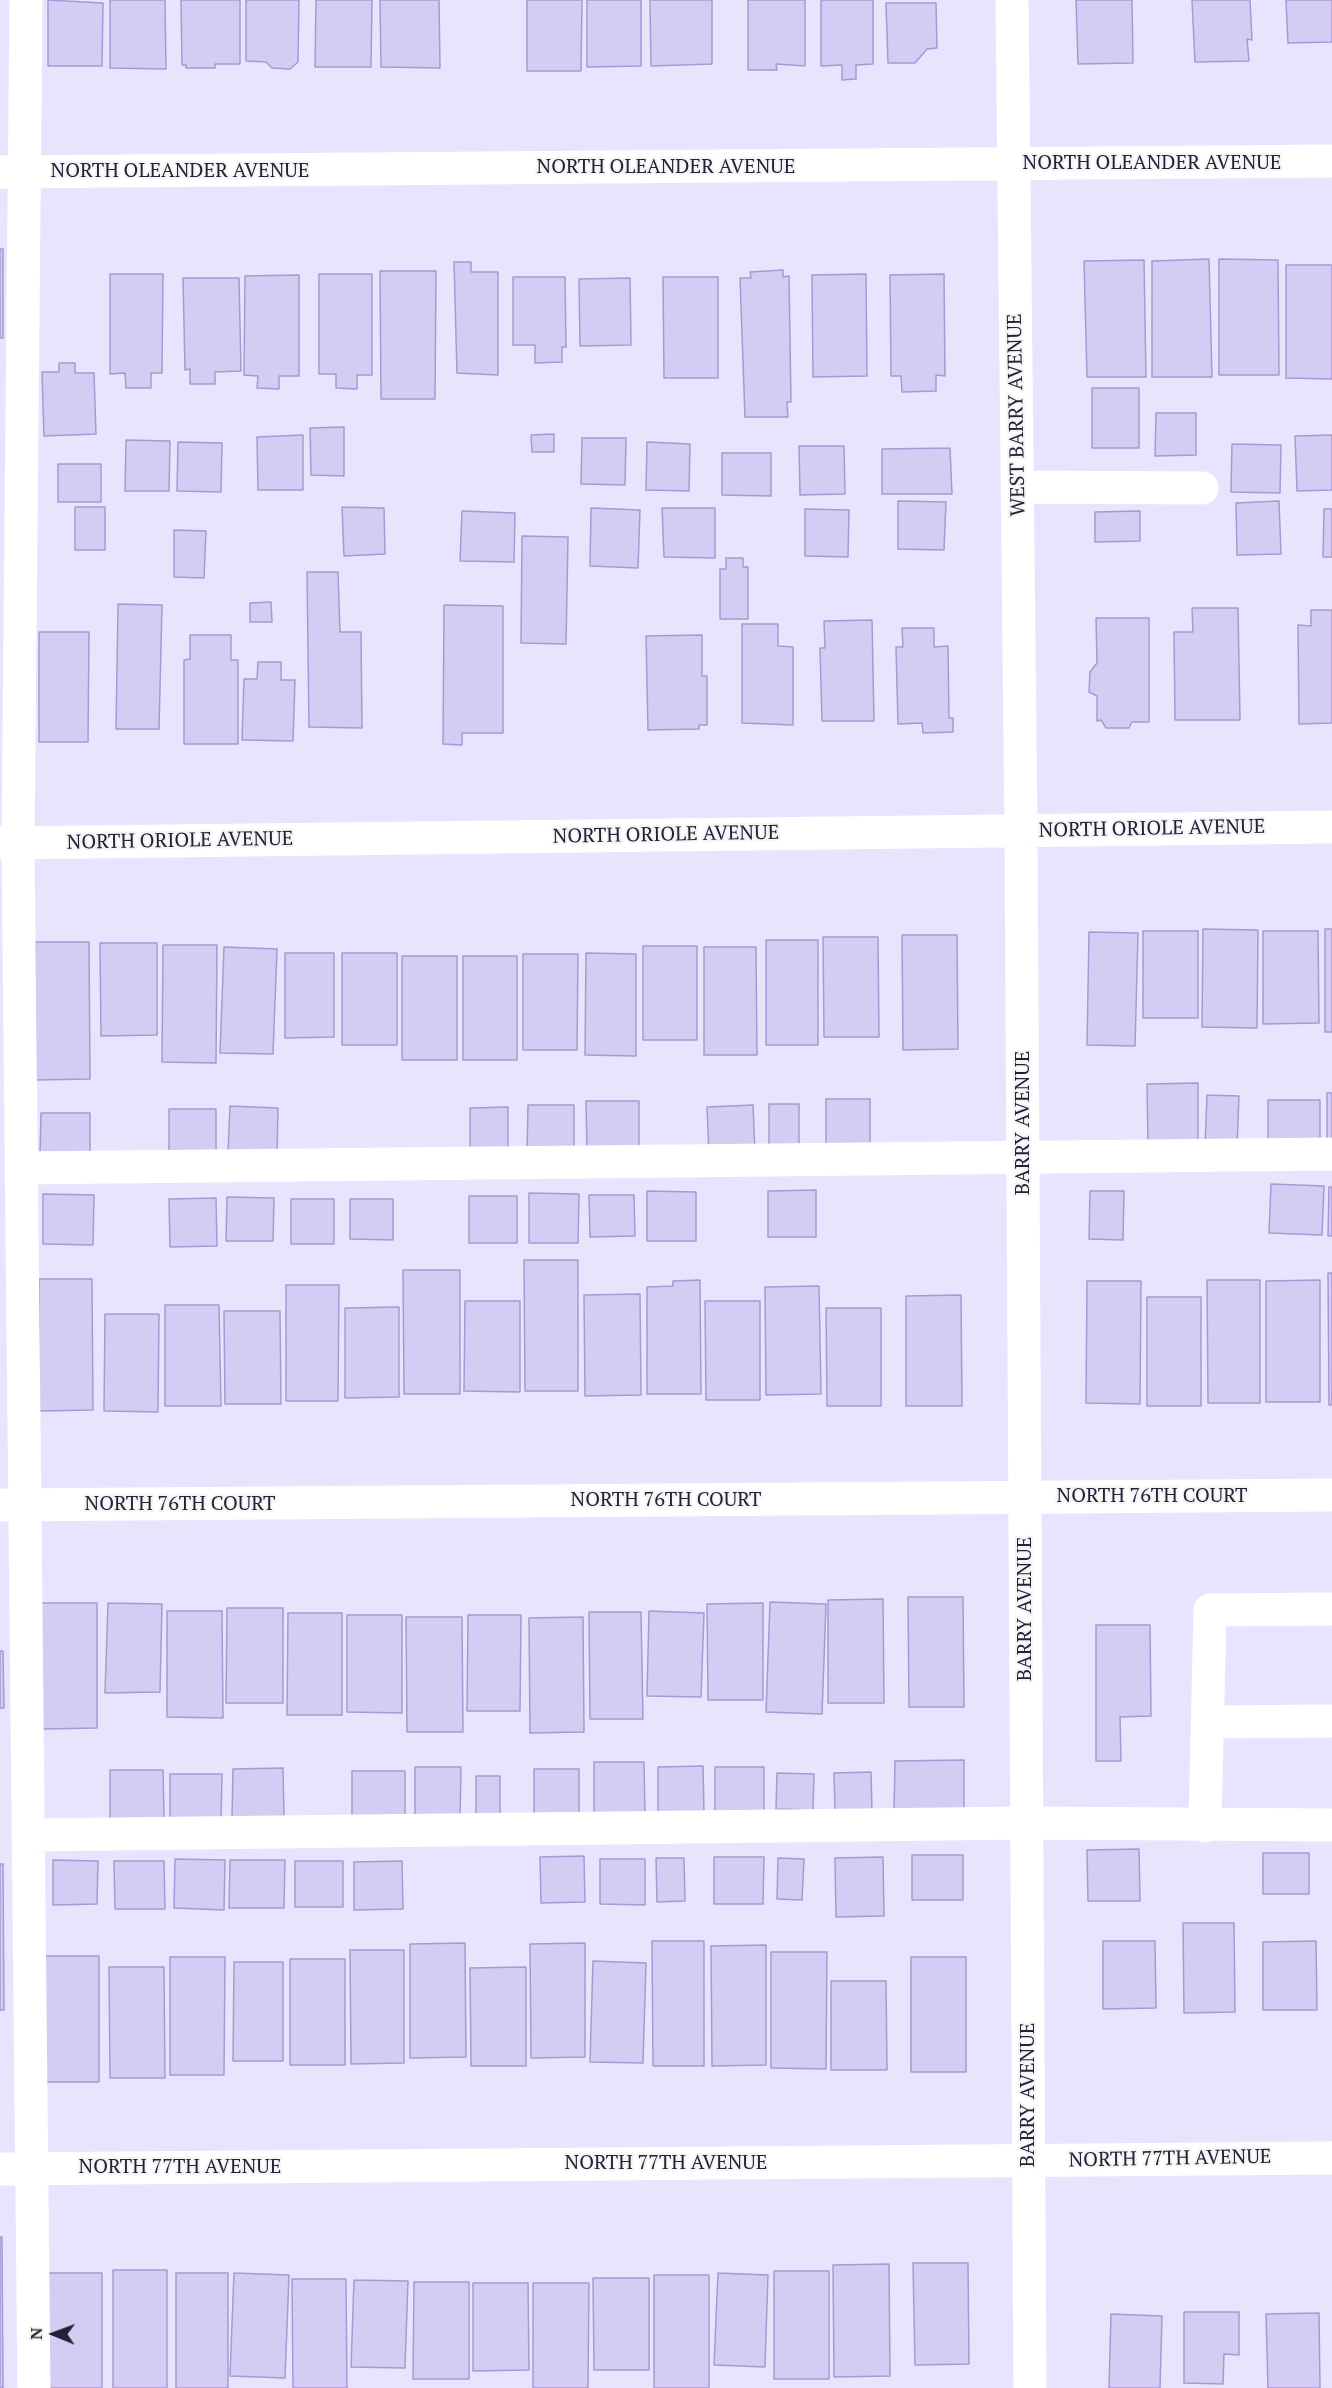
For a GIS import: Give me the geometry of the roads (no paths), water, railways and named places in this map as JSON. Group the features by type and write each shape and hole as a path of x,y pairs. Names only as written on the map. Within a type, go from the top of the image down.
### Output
{"street":[{"path":"26,0 12,172 9,843 21,1168 12,1505 28,1835 16,2169 34,2388"},
{"name":"WEST BARRY AVENUE","path":"1012,0 1021,831"},
{"name":"NORTH OLEANDER AVENUE","path":"12,172 1332,162"},
{"path":"1018,487 1202,488"},
{"name":"NORTH ORIOLE AVENUE","path":"9,843 1332,827"},
{"name":"BARRY AVENUE","path":"1021,831 1030,2388"},
{"path":"21,1168 1332,1154"},
{"name":"NORTH 76TH COURT","path":"12,1505 1332,1495"},
{"path":"1205,1826 1210,1610 1332,1610"},
{"path":"1207,1722 1332,1721"},
{"path":"28,1835 1026,1823 1205,1826 1332,1825"},
{"name":"NORTH 77TH AVENUE","path":"16,2169 1332,2158"}]}
